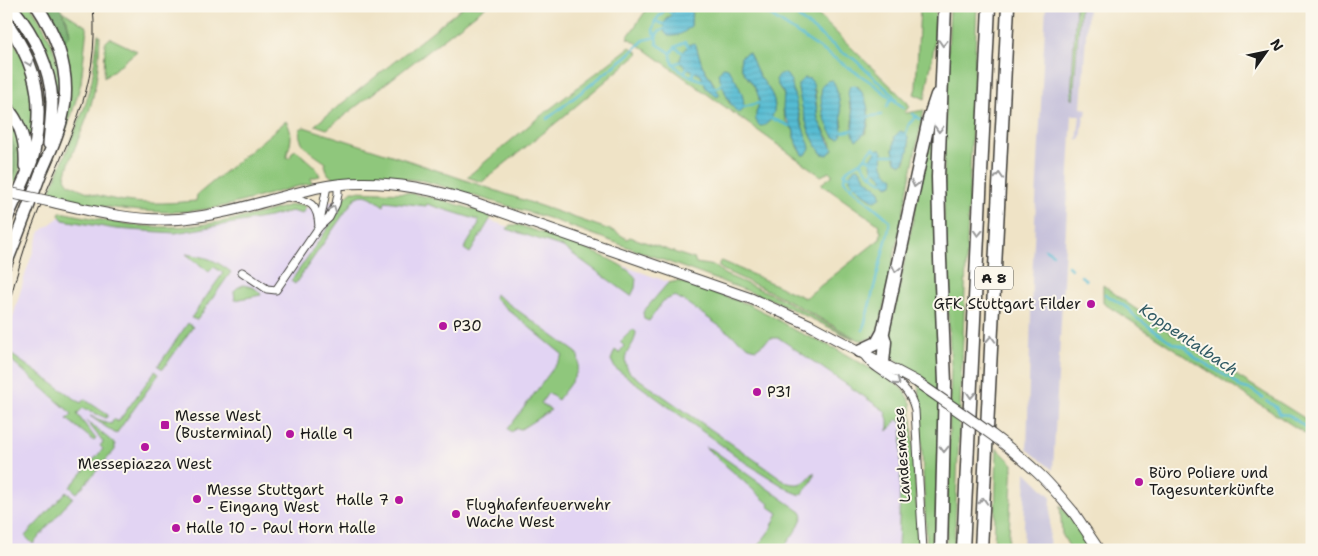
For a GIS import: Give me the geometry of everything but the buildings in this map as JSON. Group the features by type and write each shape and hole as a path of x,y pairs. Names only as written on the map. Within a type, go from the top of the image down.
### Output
{"highway":[{"path":"11,6 30,33 45,66 52,101 49,153"},
{"path":"6,264 62,117 64,103 64,74 58,44 37,6"},
{"path":"941,550 945,358 938,206 945,6"},
{"name":"A 8","path":"963,550 990,6"},
{"name":"A 8","path":"981,550 1008,6"},
{"path":"6,21 19,39 31,66 38,103 38,118 32,160 6,221"},
{"path":"860,351 877,343 883,332 929,119 942,80"},
{"path":"6,107 21,128 24,137 26,152 22,182"},
{"path":"883,332 885,342 883,363"}],"main road":[{"path":"6,192 93,212 143,219 178,219 237,210 333,186 368,184 405,186 470,200 752,299 810,325 883,363 916,382 975,422 1037,472 1074,513 1099,550"}],"street":[{"path":"319,227 333,186"},
{"path":"242,272 267,289 276,290 319,227 329,218 336,204 338,194 333,186"},
{"path":"288,197 305,200 313,205 318,214 319,227"},
{"name":"Landesmesse","path":"860,351 868,362 900,383 912,400 915,410 923,550"}],"shaded area":[{"path":"1046,6 1076,6 1071,99 1073,100 1080,6 1088,6 1081,108 1087,109 1084,116 1081,139 1077,141 1080,115 1072,115 1053,470 1027,449 1032,280"},
{"path":"363,192 420,198 565,245 682,287 776,327 906,409 901,550 6,550 6,341 40,232 62,215 175,233 269,217 320,205"},
{"path":"1026,472 1051,497 1049,550 1023,550"}],"green space":[{"path":"17,6 31,6 48,35 53,49 57,62 60,91 57,124 55,103"},
{"path":"44,6 59,6 63,13 70,35 63,42 58,30"},
{"path":"464,6 486,6 327,129 315,125"},
{"path":"649,6 676,6 672,14 666,19 691,26 692,6 809,6 907,102 910,107 904,112 924,110 881,320 874,335 868,339 859,340 780,296 719,267 719,263 722,261 805,298 880,239 881,232 878,224 821,184 833,175 829,172 821,176 627,38","holes":["695,43 702,65 714,84 706,88 701,75 687,68","741,57 751,57 760,77 773,97 775,106 756,113 759,102 758,95 742,69","734,78 744,107 729,103 725,90","778,85 792,89 805,135 801,153 794,137 794,131 786,121 783,112 785,97","858,86 868,110 865,134 852,131 853,115 849,103","798,89 815,90 818,120 833,149 822,154 806,123","837,90 843,126 824,118 822,102","900,131 909,145 905,162 902,164 896,161 893,150 895,136","860,169 865,178 880,191 875,201 863,193 850,180"]},
{"path":"920,6 936,6 934,47 925,99 914,94 916,88"},
{"path":"950,6 977,6 954,550 946,550 951,367 944,245 944,143"},
{"path":"1076,6 1080,6 1073,100 1071,99"},
{"path":"61,10 87,27 81,83 71,117 56,150 69,74 63,42 70,35 67,20"},
{"path":"6,28 28,66 35,115 31,146 28,146 6,102"},
{"path":"98,34 100,35 99,54 94,90 87,117 67,169 65,178 69,184 116,200 147,203 196,201 197,195 286,121 291,139 286,157 290,158 292,152 296,150 316,168 320,176 311,178 312,183 231,205 178,212 137,211 56,197 56,194 50,192 85,106 92,80"},
{"path":"110,38 137,51 104,78 105,43"},
{"path":"630,47 639,53 482,182 467,177 538,118"},
{"path":"6,113 21,139 22,153 17,182 13,181 16,169 10,135 6,130"},
{"path":"932,126 934,127 941,371 936,538 935,550 927,550 918,373 895,359 887,347"},
{"path":"304,127 407,160 616,232 627,239 630,237 694,259 696,263 715,266 724,274 778,297 853,339 775,301 548,218 425,181 381,176 333,178 328,174 326,163 307,149 301,140 300,129"},
{"path":"6,130 13,141 16,154 13,181 6,180"},
{"path":"352,191 409,193 439,199 488,214 491,218 470,253 464,249 479,224 478,220 427,204 426,206 385,201 384,206 370,197 359,196 355,198 295,284 291,281 330,225 342,200"},
{"path":"291,205 304,205 305,208 302,214 291,211 269,217 175,233 116,229 63,220 59,215 60,212 133,225 179,227 237,219"},
{"path":"510,225 519,225 615,262 628,270 636,278 635,288 631,296 563,247 507,229"},
{"path":"186,254 210,259 231,272 197,320 191,318 223,273 214,267 209,272"},
{"path":"678,281 748,304 794,330 834,348 896,383 903,390 911,403 919,550 898,550 902,431 905,425 897,419 888,431 888,420 885,411 779,338 771,338 756,349 749,347 675,296 663,301 649,321 644,319 643,312 668,283"},
{"path":"243,285 256,289 261,295 235,300 234,291"},
{"path":"1103,285 1180,339 1312,423 1312,438 1103,303"},
{"path":"495,294 577,353 579,360 574,378 558,400 548,393 541,403 551,410 521,429 516,428 512,432 508,429 563,355 494,298"},
{"path":"188,323 193,327 163,369 158,366"},
{"path":"633,329 636,332 635,338 625,361 630,373 788,483 803,483 814,472 812,481 801,495 791,491 746,463 615,368 611,360 615,350 619,353 624,346 620,342"},
{"path":"12,355 81,403 84,399 108,415 106,418 83,408 77,414 96,439 94,441 67,419 72,414 10,359"},
{"path":"155,371 159,374 116,434 90,416 111,424 114,419 118,422"},
{"path":"86,420 115,444 115,450 77,493 70,487 103,449 100,446 103,442"},
{"path":"705,447 713,450 801,512 803,516 801,521 782,550 755,550 770,530 778,513 768,506 769,504"},
{"path":"997,448 1013,464 1008,550 994,550"},
{"path":"66,492 73,497 33,544 25,536"},
{"path":"1060,505 1093,550 1071,550 1062,534"}],"water":[{"path":"676,6 692,6 691,26 681,34 668,36 664,31 666,28 663,24"},
{"path":"695,43 702,65 720,95 717,97 706,88 701,75 680,62 685,50 690,44"},
{"path":"749,53 759,75 774,99 775,105 772,117 762,126 756,121 759,102 757,92 741,67 741,57"},
{"path":"723,67 728,68 742,94 743,110 738,113 729,100 718,74"},
{"path":"783,73 791,81 800,120 809,144 810,148 806,155 803,155 794,137 794,131 785,116 783,108 784,94 776,80 778,75"},
{"path":"804,78 810,79 813,83 818,120 833,149 828,155 822,154 812,138 806,123 798,89 798,84"},
{"path":"832,80 837,90 840,107 842,131 839,138 834,137 830,131 822,105 822,85"},
{"path":"855,85 864,97 868,113 866,129 862,136 856,140 853,134 853,115 848,97 850,86"},
{"path":"900,131 906,133 909,145 908,153 902,164 896,161 893,150 895,136"},
{"path":"878,149 881,149 883,152 882,160 885,170 894,178 893,184 887,186 882,177 872,168 870,160"},
{"path":"855,168 860,169 865,178 880,191 881,196 879,199 875,201 863,193 850,180 851,173"}],"waterway":[{"path":"668,6 655,21 653,30 657,44 671,53 673,64 682,72 704,81"},
{"name":"Koppentalbach","path":"756,6 872,83 904,108"},
{"path":"789,6 799,18 843,53 854,59 896,100"},
{"path":"666,8 672,14"},
{"path":"655,21 663,24"},
{"path":"547,119 627,56 644,40 656,37 658,32 666,28"},
{"path":"675,47 685,42 688,46"},
{"path":"671,53 675,47 683,53"},
{"path":"674,64 680,62"},
{"path":"684,73 687,68"},
{"path":"692,77 694,71"},
{"path":"715,87 717,88 724,82"},
{"path":"887,107 890,100 894,99"},
{"path":"741,105 744,107 759,103 761,106"},
{"name":"Koppentalbach","path":"913,114 920,119"},
{"path":"865,117 881,115"},
{"path":"905,136 909,124 917,116"},
{"path":"770,118 790,126"},
{"path":"840,130 843,132 853,130"},
{"path":"863,330 890,221 844,180 848,169 863,160 874,148 880,155 898,155"},
{"path":"865,157 870,160"},
{"path":"861,161 872,176 882,182 885,181"},
{"path":"871,175 874,170"},
{"path":"844,174 850,176"},
{"path":"851,188 854,184"},
{"name":"Koppentalbach","path":"1045,249 1053,254"},
{"name":"Koppentalbach","path":"1068,266 1071,269"},
{"name":"Koppentalbach","path":"1081,276 1086,280"},
{"name":"Koppentalbach","path":"1105,294 1129,309 1135,317 1173,343 1185,347 1197,359 1233,380 1240,387 1252,390 1263,398"},
{"name":"Koppentalbach","path":"1267,401 1276,407 1280,414 1289,415 1312,432"}],"tram line":[{"path":"6,311 31,230 69,140 86,90 92,64 94,36 93,6"}],"place":[{"name":"GFK Stuttgart Filder","path":"1091,304"},
{"name":"P30","path":"443,326"},
{"name":"P31","path":"757,392"},
{"name":"Messe West (Busterminal)","path":"165,425"},
{"name":"Halle 9","path":"290,434"},
{"name":"Messepiazza West","path":"145,447"},
{"name":"Büro Poliere und Tagesunterkünfte","path":"1139,482"},
{"name":"Messe Stuttgart - Eingang West","path":"197,499"},
{"name":"Halle 7","path":"399,500"},
{"name":"Flughafenfeuerwehr Wache West","path":"456,514"},
{"name":"Halle 10 - Paul Horn Halle","path":"176,528"}]}
